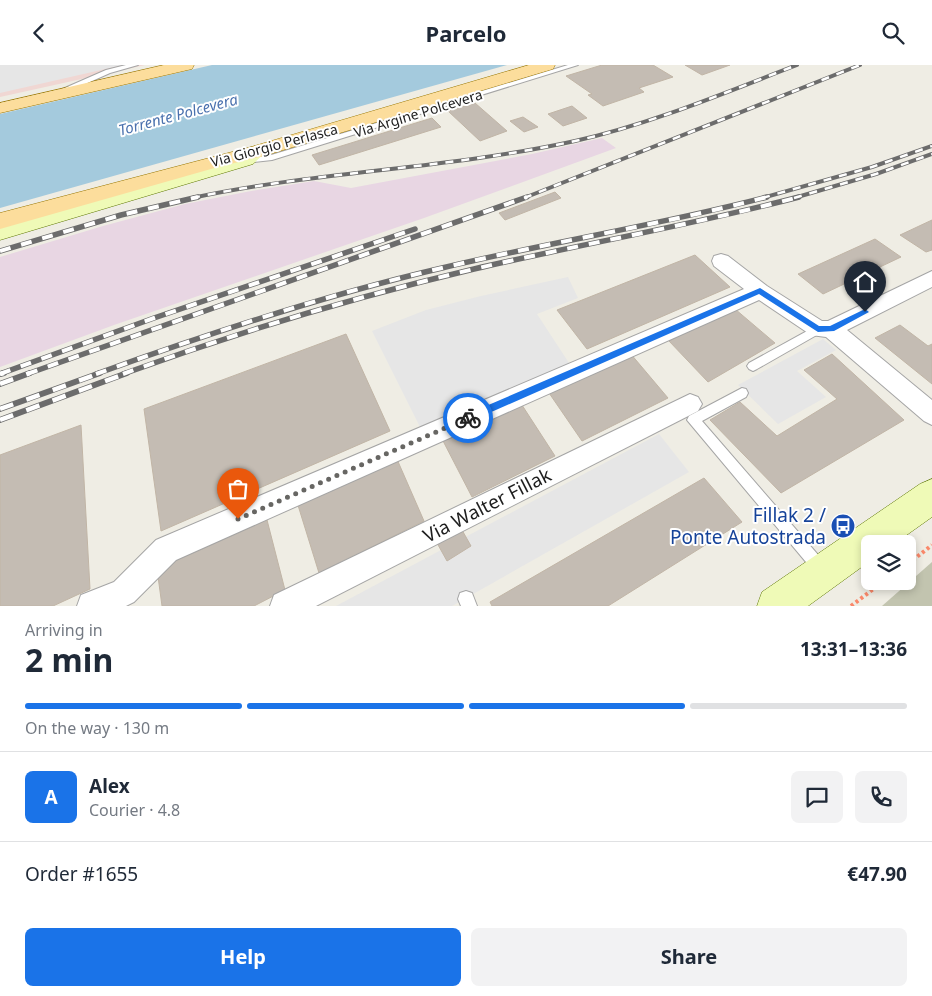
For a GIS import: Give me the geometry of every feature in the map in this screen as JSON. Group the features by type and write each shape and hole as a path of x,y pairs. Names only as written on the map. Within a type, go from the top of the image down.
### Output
{"main road":[{"path":"0,107 186,65"},
{"name":"Via Giorgio Perlasca","path":"0,221 213,162 251,156 547,65"},
{"name":"Via Argine Polcevera","path":"0,231 251,156"},
{"path":"776,606 932,496"}],"street":[{"path":"721,261 760,291 824,329 932,414"},
{"path":"824,329 932,278"},
{"path":"92,606 124,592 166,551 760,291"},
{"name":"Via Walter Fillak","path":"285,606 690,404"}],"lane":[{"path":"52,96 108,71 136,65"},
{"name":"Via Argine Polcevera","path":"251,156 269,157 575,65"},
{"path":"753,366 824,329"},
{"path":"742,393 694,420 824,572"}],"path":[{"path":"916,558 932,545"},
{"path":"851,606 872,590"}],"shaded area":[{"path":"0,65 145,65 0,97"},
{"path":"0,65 123,65 0,93"},
{"path":"602,138 616,148 424,218 114,325 0,367 0,257 185,204 314,181 351,188 532,154"},
{"path":"568,277 578,298 537,314 571,366 422,431 372,331 426,310"},
{"path":"823,339 836,350 797,371 826,397 778,424 738,385"},
{"path":"659,434 689,472 452,606 336,606"},
{"path":"932,562 932,606 882,606 900,590 916,590 916,576"}],"water":[{"name":"Torrente Polcevera","path":"212,65 507,65 0,208 0,114"}],"building":[{"path":"602,65 653,65 673,77 639,88 644,92 603,106 588,95 592,94 566,76"},
{"path":"685,65 730,65 702,75"},
{"path":"475,103 507,131 480,141 448,111"},
{"path":"572,106 587,118 563,126 548,114"},
{"path":"523,117 538,127 524,132 510,121"},
{"path":"432,118 441,127 319,165 312,155"},
{"path":"555,192 561,198 505,220 499,213"},
{"path":"932,220 932,250 926,252 900,235"},
{"path":"875,239 901,257 823,294 798,274"},
{"path":"695,255 730,287 587,349 557,310"},
{"path":"735,309 775,343 708,382 669,341"},
{"path":"900,325 928,346 932,344 932,384 875,338"},
{"path":"346,334 390,431 161,531 144,409"},
{"path":"630,353 668,398 582,441 547,390"},
{"path":"832,354 904,420 781,493 710,420 740,402 777,436 837,399 804,370"},
{"path":"520,402 555,456 472,497 441,437"},
{"path":"81,425 90,589 53,606 0,606 0,455"},
{"path":"396,457 424,521 319,573 297,502"},
{"path":"704,478 742,522 608,606 492,606 490,602"},
{"path":"267,520 285,590 254,606 162,606 157,569"},
{"path":"462,530 471,546 447,561 437,543"}],"railway":[{"path":"192,198 287,182 479,158 575,141 659,117 797,65"},
{"path":"524,198 860,65"},
{"path":"762,198 872,167 932,146"},
{"path":"794,198 876,174 932,154"},
{"path":"0,251 121,215 198,197"},
{"path":"27,374 527,197"},
{"path":"96,374 268,316 355,290 483,259 767,197"},
{"path":"123,374 253,330 385,291 474,269 718,217 799,197"},
{"path":"4,373 0,374 154,318 415,229"},
{"path":"0,384 30,373"},
{"path":"0,409 100,373"},
{"path":"0,420 127,373"}],"way so far":[{"path":"238,519 468,418"}],"place":[{"name":"Fillak 2 / Ponte Autostrada","path":"843,526"}],"route":[{"path":"468,418 760,291 818,329 831,329 865,312"}]}
